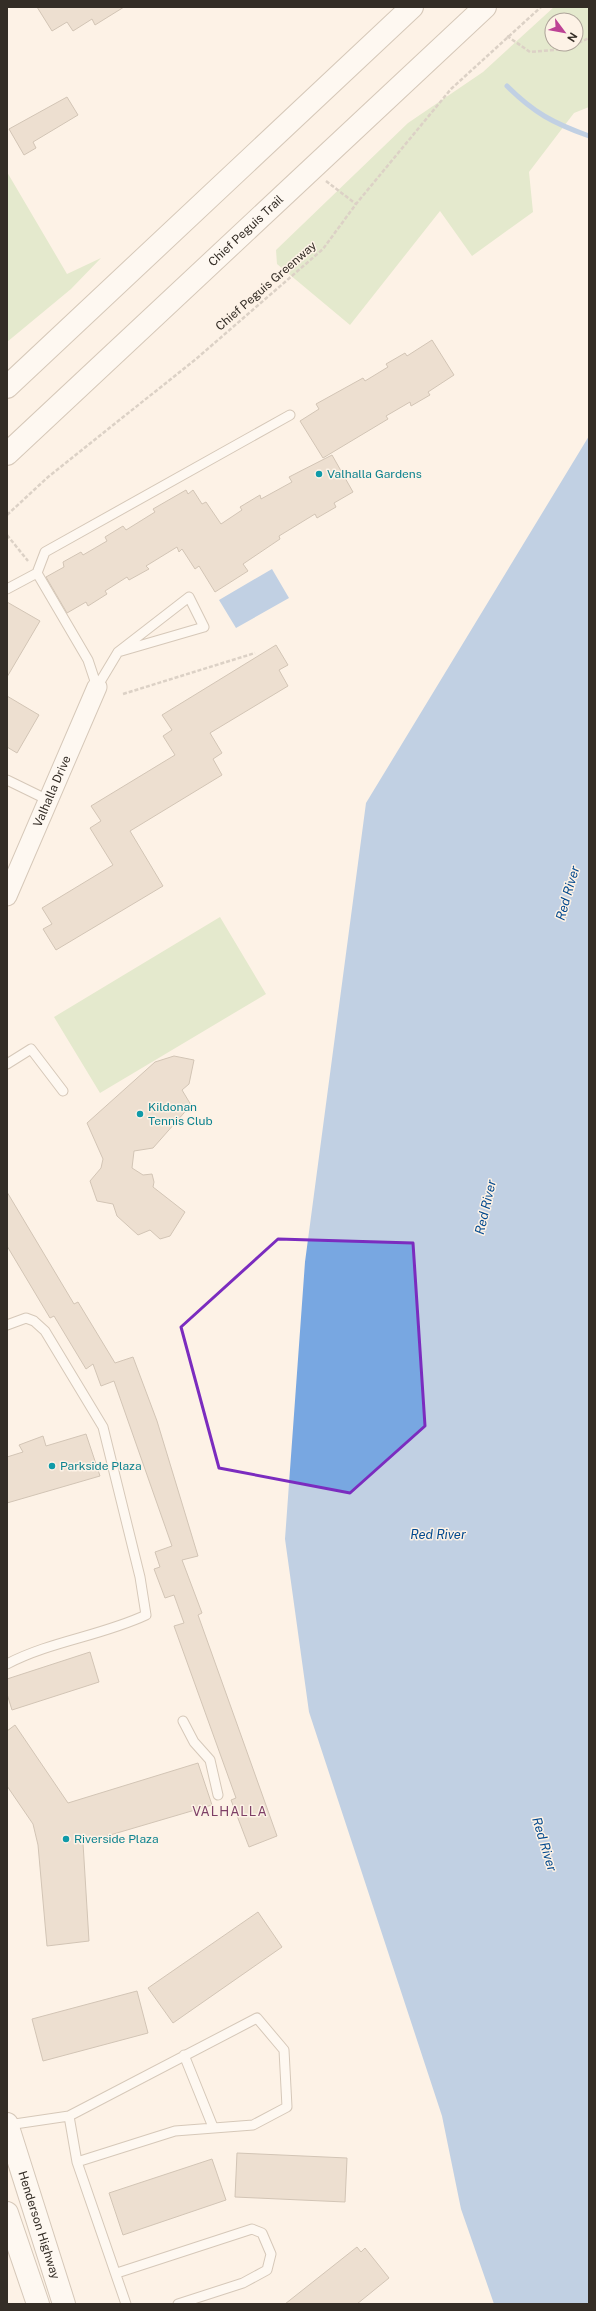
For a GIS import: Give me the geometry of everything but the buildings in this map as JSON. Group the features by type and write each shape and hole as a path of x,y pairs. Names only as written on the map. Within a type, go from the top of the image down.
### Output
{"main road":[{"path":"7,387 412,7"},
{"name":"Chief Peguis Trail","path":"7,454 485,7"},
{"name":"Henderson Highway","path":"7,2125 64,2304"},
{"path":"7,2213 38,2304"}],"street":[{"name":"Valhalla Drive","path":"7,896 96,687"}],"lane":[{"path":"7,589 37,573 45,552 290,415"},
{"path":"37,573 88,660 96,687"},
{"path":"96,687 118,652 189,597 204,627 118,652"},
{"path":"7,780 48,800"},
{"path":"7,1064 31,1050 63,1091"},
{"path":"7,1325 26,1318 34,1321 45,1331 103,1426 140,1577 146,1615 120,1627 25,1655 7,1664"},
{"path":"183,1721 194,1742 210,1760 218,1794"},
{"path":"7,2125 69,2116 257,2018 284,2050 287,2107 253,2125 176,2131 77,2162"},
{"path":"184,2055 213,2127"},
{"path":"69,2116 77,2162 117,2273 126,2304"},
{"path":"117,2273 252,2229 262,2233 271,2254 267,2270 243,2284 178,2304"}],"path":[{"name":"Chief Peguis Greenway","path":"7,515 48,478 196,358 318,254 356,204 451,89 507,36 541,7"},
{"path":"507,36 530,52 566,49 589,38"},
{"path":"313,169 356,204"},
{"path":"7,534 37,573"},
{"path":"123,694 255,653"}],"highlighted area":[{"path":"278,1239 413,1243 425,1426 350,1493 219,1468 181,1327"}],"green space":[{"path":"554,7 589,7 589,107 574,113 529,172 533,212 472,256 440,211 350,325 277,264 276,250 408,123 483,72 544,16 544,52 584,52 584,12 549,12"},
{"path":"7,172 67,274 101,258 71,289 7,342"},
{"path":"220,917 266,994 100,1093 54,1017"}],"water":[{"name":"Red River","path":"589,436 589,2304 494,2304 461,2209 442,2116 309,1712 285,1539 305,1262 366,803"},
{"path":"272,569 289,598 236,628 219,600"}],"waterway":[{"path":"507,86 535,110 554,122 589,136"}],"place":[{"name":"Valhalla Gardens","path":"319,474"},
{"name":"Kildonan Tennis Club","path":"140,1114"},
{"name":"Parkside Plaza","path":"52,1466"},
{"name":"Riverside Plaza","path":"66,1839"}],"district":[{"name":"VALHALLA","path":"230,1811"}]}
